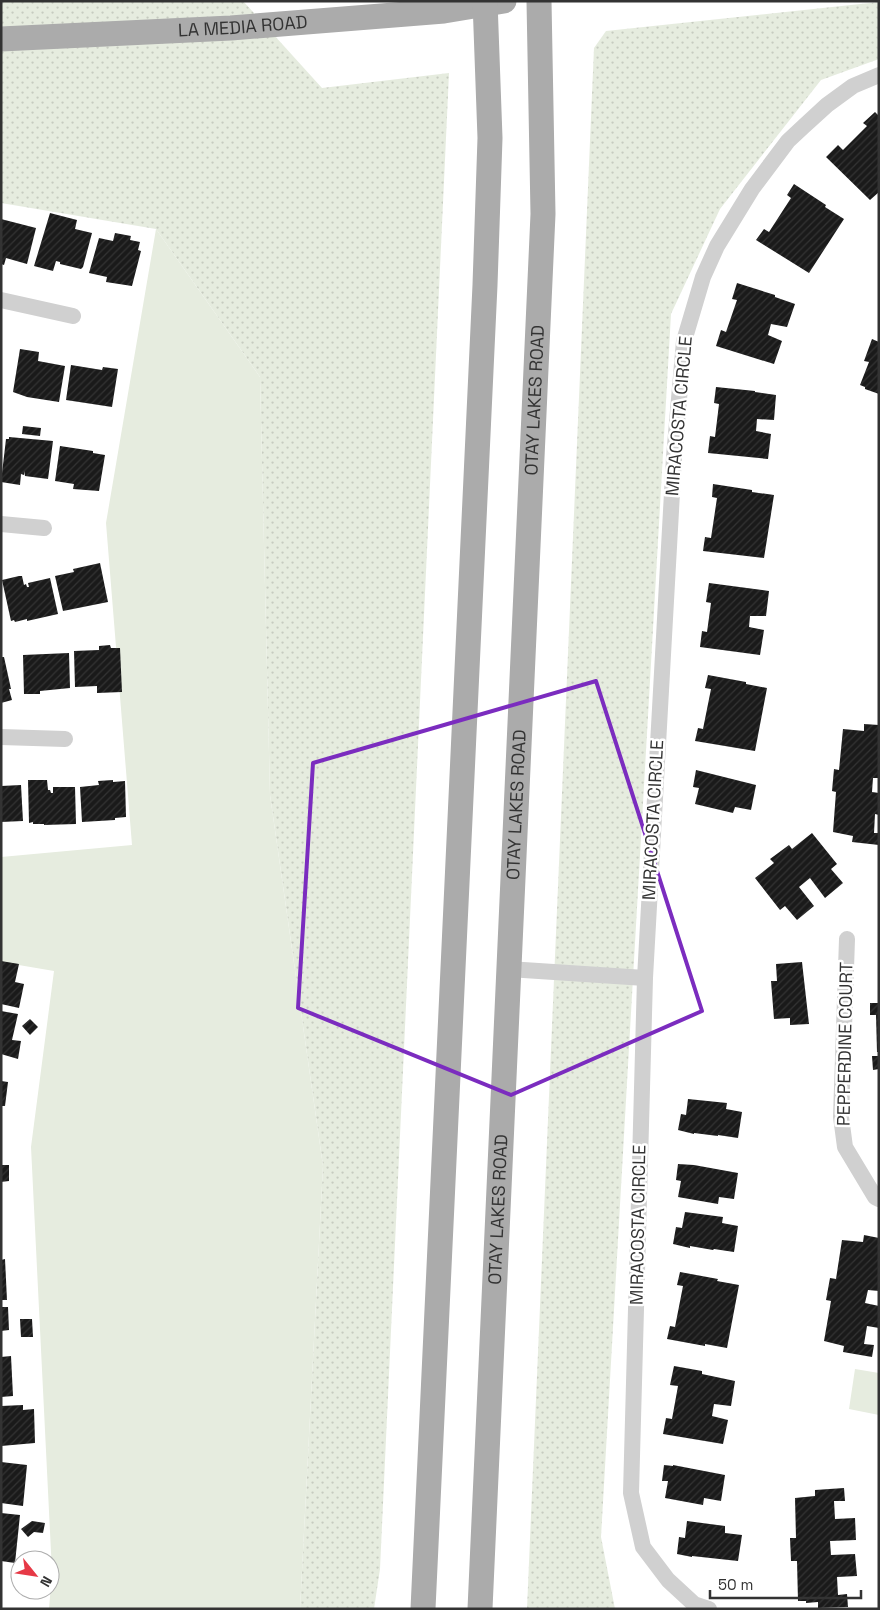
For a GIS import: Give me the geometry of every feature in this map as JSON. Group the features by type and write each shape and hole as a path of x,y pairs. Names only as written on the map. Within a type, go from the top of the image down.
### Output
{"main road":[{"name":"OTAY LAKES ROAD","path":"480,1609 543,214 539,1"},
{"name":"LA MEDIA ROAD","path":"1,39 231,28 444,11 491,2"},
{"path":"423,1609 484,294 490,138 491,2"}],"street":[{"name":"MIRACOSTA CIRCLE","path":"709,1609 694,1604 668,1580 643,1547 631,1493 645,978 674,457 684,341 692,308 714,254 752,189 788,141 827,105 853,86 879,75"},
{"path":"1,300 73,316"},
{"path":"1,524 44,528"},
{"path":"1,737 65,739"},
{"name":"PEPPERDINE COURT","path":"848,939 841,1118 845,1147 875,1197 879,1199"},
{"path":"508,969 645,978"}],"highlighted area":[{"path":"596,681 702,1011 511,1095 298,1008 313,763"}],"shaded area":[{"path":"1,1 243,1 322,88 449,73 380,1569 374,1609 300,1609 323,1166 270,795 260,377 156,229 1,203"},
{"path":"879,2 879,59 821,80 720,209 671,314 601,1537 615,1609 527,1609 594,48 606,31"},
{"path":"156,229 260,377 270,795 323,1166 300,1609 49,1609 50,1600 60,1600 60,1550 51,1550 31,1147 54,971 1,962 1,857 132,845 106,523"},
{"path":"855,1369 879,1373 879,1415 849,1409"}],"building":[{"path":"875,112 879,116 879,192 870,200 826,157 838,145 843,150 867,126 863,123"},
{"path":"794,184 844,219 809,273 756,240 764,229 769,232 791,198 787,195"},
{"path":"50,213 77,220 75,229 92,233 81,269 60,264 60,262 56,261 53,271 34,266"},
{"path":"1,219 36,228 27,264 6,258 4,265 1,264"},
{"path":"115,233 131,236 130,240 140,242 138,250 141,251 132,286 106,282 107,277 89,273 99,238 113,241"},
{"path":"737,283 775,295 775,297 795,304 787,327 771,324 768,335 782,341 774,364 716,346 721,330 726,332 737,300 732,299"},
{"path":"872,339 879,342 879,394 860,385 869,362 864,361"},
{"path":"20,349 39,352 38,361 65,366 59,402 27,397 13,392"},
{"path":"71,365 102,370 103,367 118,369 112,407 66,400"},
{"path":"716,387 776,395 774,420 757,419 756,431 771,434 768,459 708,453 710,436 715,437 719,404 714,403"},
{"path":"23,426 41,428 40,436 22,434"},
{"path":"9,437 53,441 48,479 25,476 24,471 24,475 21,474 20,485 1,482 6,439 9,439"},
{"path":"60,446 93,451 93,453 105,455 99,491 73,489 74,484 55,481"},
{"path":"713,484 774,495 764,558 703,551 705,537 711,538 717,498 712,497"},
{"path":"100,563 108,602 63,611 55,576 74,572 73,569"},
{"path":"22,576 24,585 26,584 27,587 29,587 28,583 50,578 58,614 27,621 27,619 11,621 2,580"},
{"path":"709,583 769,591 766,616 750,616 749,627 764,630 760,655 700,647 702,631 707,632 711,603 706,602"},
{"path":"110,645 111,648 120,648 122,692 97,693 97,686 75,687 74,651 99,650 99,646"},
{"path":"69,653 70,688 40,691 40,694 24,694 23,655"},
{"path":"1,657 4,657 12,700 1,703"},
{"path":"708,675 767,688 755,751 695,741 698,728 703,729 711,689 705,688"},
{"path":"864,724 879,725 879,778 873,778 872,792 879,793 879,815 875,814 874,833 879,833 879,845 852,842 853,836 833,832 836,792 832,791 834,769 839,770 843,729 864,731"},
{"path":"696,770 756,785 751,810 735,807 733,813 695,804 699,788 693,787"},
{"path":"28,780 47,780 48,790 51,793 53,793 53,787 75,787 76,824 44,825 33,824 33,822 29,823"},
{"path":"113,780 113,782 125,781 126,817 115,818 115,820 82,822 80,787 99,785 98,781"},
{"path":"21,785 23,821 1,822 1,786"},
{"path":"812,833 837,864 831,869 843,883 825,898 810,878 799,887 814,906 797,920 785,906 780,910 755,878 774,863 770,859 789,845 792,849"},
{"path":"1,961 19,964 15,982 24,984 19,1008 1,1004"},
{"path":"802,962 809,1024 790,1025 790,1018 774,1019 771,981 777,981 776,964"},
{"path":"870,1003 879,1003 879,1052 877,1052 876,1015 870,1015"},
{"path":"1,1011 18,1014 12,1040 21,1041 18,1059 1,1054"},
{"path":"30,1019 38,1027 30,1035 22,1026"},
{"path":"872,1056 879,1056 879,1069 873,1070"},
{"path":"1,1081 8,1082 5,1106 1,1106"},
{"path":"688,1099 727,1103 726,1109 742,1112 738,1138 694,1134 678,1130 681,1114 686,1115"},
{"path":"678,1164 738,1173 734,1199 719,1197 718,1204 678,1197 681,1181 676,1180"},
{"path":"1,1165 9,1165 9,1181 1,1182"},
{"path":"685,1212 723,1217 722,1223 738,1226 734,1252 690,1246 690,1248 673,1244 676,1227 682,1228"},
{"path":"864,1235 879,1238 879,1291 868,1290 865,1303 879,1306 879,1328 867,1326 864,1344 874,1345 872,1357 843,1352 844,1346 824,1341 831,1301 826,1300 830,1278 836,1279 842,1240 863,1242"},
{"path":"5,1259 7,1300 1,1300 1,1260"},
{"path":"680,1272 739,1285 727,1348 667,1339 670,1326 675,1327 683,1286 677,1285"},
{"path":"1,1307 8,1307 9,1330 1,1331"},
{"path":"20,1319 32,1319 33,1337 21,1337"},
{"path":"11,1356 13,1396 1,1397 1,1357"},
{"path":"674,1366 702,1371 702,1374 735,1381 731,1406 714,1404 712,1416 728,1420 723,1444 663,1434 666,1418 672,1419 678,1386 670,1385"},
{"path":"23,1405 23,1410 34,1409 35,1443 1,1446 1,1406"},
{"path":"1,1462 27,1465 23,1506 1,1503"},
{"path":"664,1465 725,1475 721,1501 704,1498 703,1505 665,1498 668,1481 662,1481"},
{"path":"844,1488 845,1501 834,1501 835,1519 855,1518 856,1540 830,1541 831,1555 855,1554 857,1576 837,1577 838,1595 847,1594 848,1607 818,1608 818,1602 806,1603 806,1601 798,1601 797,1561 791,1561 790,1538 796,1538 795,1498 815,1496 815,1490"},
{"path":"1,1513 20,1515 16,1550 10,1550 10,1562 1,1561"},
{"path":"32,1521 45,1523 43,1533 34,1532 28,1537 21,1529"},
{"path":"687,1521 725,1526 725,1533 742,1535 738,1561 677,1554 679,1537 685,1538"}]}
